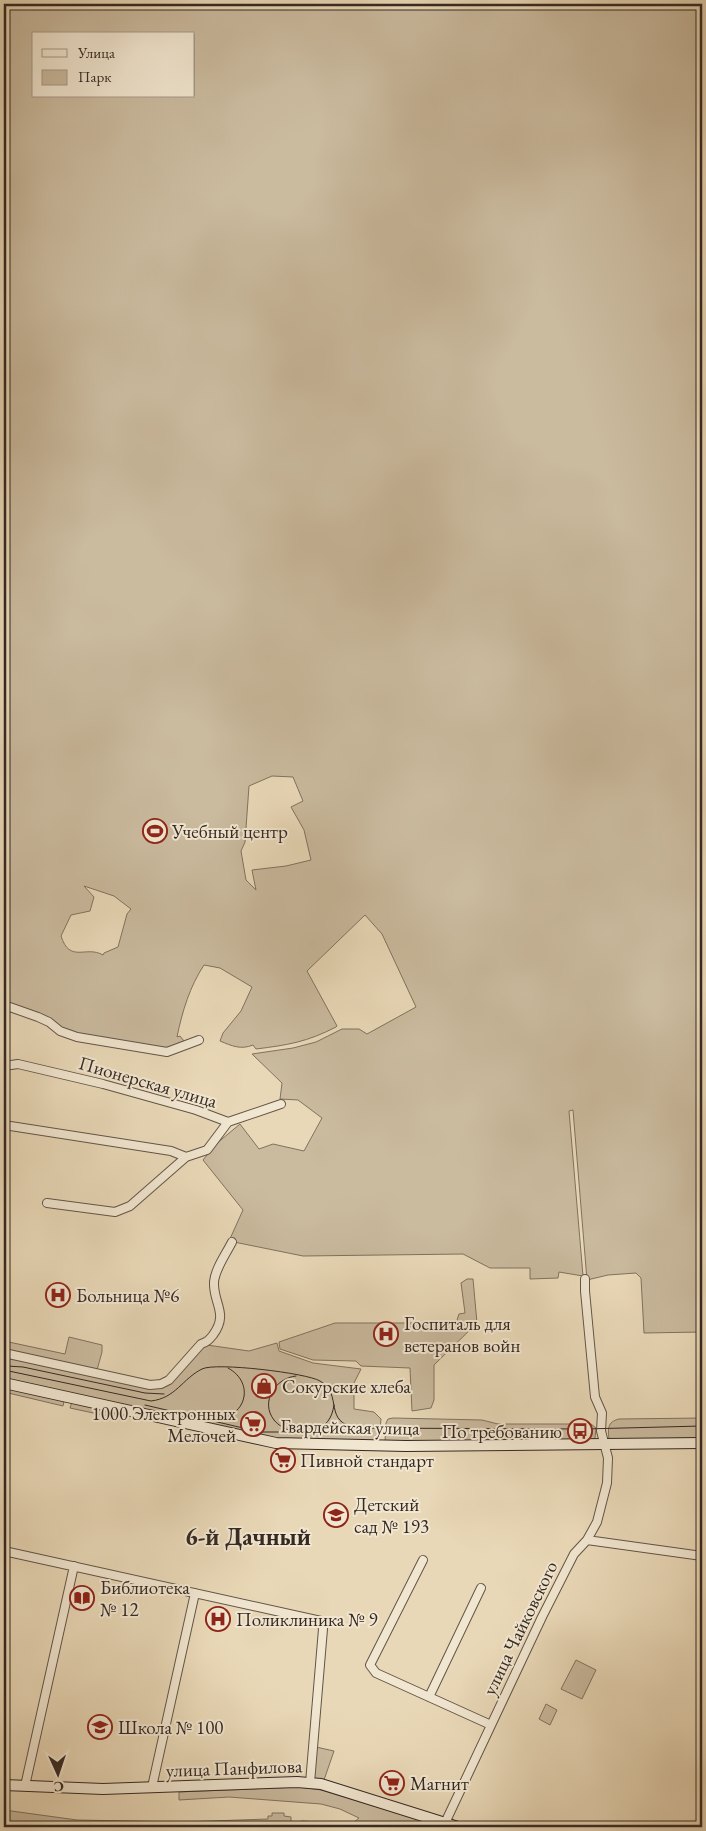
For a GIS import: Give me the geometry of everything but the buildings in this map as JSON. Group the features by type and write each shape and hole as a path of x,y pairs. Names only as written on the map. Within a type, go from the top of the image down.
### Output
{"street":[{"path":"4,1005 49,1022 60,1031 86,1038 167,1052 199,1040"},
{"name":"Пионерская улица","path":"4,1066 18,1064 103,1084 196,1110 228,1122 281,1104"},
{"path":"4,1066 4,1077"},
{"path":"47,1202 114,1212 130,1206 186,1157 207,1150 228,1122"},
{"path":"4,1125 171,1151 186,1157"},
{"path":"4,1353 150,1385 162,1384 169,1380 201,1344 207,1342 220,1325 221,1319 214,1284 215,1276 232,1242"},
{"name":"улица Чайковского","path":"445,1823 542,1616 574,1554 587,1540 597,1522 606,1483 608,1458 601,1431 602,1413 595,1397 585,1279"},
{"name":"Гвардейская улица","path":"4,1383 276,1443 398,1446 702,1443"},
{"path":"587,1540 702,1556"},
{"path":"4,1551 321,1621 324,1629 310,1783"},
{"path":"423,1560 370,1665 376,1673 491,1725"},
{"path":"25,1786 74,1566"},
{"path":"428,1697 481,1588"},
{"path":"152,1787 195,1593"},
{"name":"улица Панфилова","path":"4,1784 89,1789 289,1782 321,1784 458,1827"}],"green space":[{"path":"4,4 702,4 702,1332 644,1333 641,1278 636,1273 608,1275 587,1280 573,1110 569,1111 583,1276 559,1272 558,1278 530,1279 530,1268 490,1268 463,1254 303,1256 229,1241 243,1210 203,1160 216,1144 240,1124 259,1149 273,1144 304,1151 322,1118 298,1100 280,1099 282,1083 252,1054 293,1048 316,1042 342,1029 359,1029 367,1034 416,1007 382,934 365,915 307,971 337,1026 326,1032 297,1042 256,1049 253,1045 240,1047 220,1041 223,1033 241,1011 252,987 220,968 204,965 191,990 181,1018 177,1037 180,1036 184,1041 182,1044 167,1049 77,1034 4,1002","holes":["272,776 293,777 303,801 291,807 304,830 311,860 286,866 252,870 256,890 246,880 241,851 245,842 249,786","84,886 114,896 131,909 127,914 118,947 103,955 97,952 74,952 69,949 61,936 71,915 90,911 94,897"]},
{"path":"467,1279 473,1279 477,1323 434,1365 434,1400 431,1408 412,1411 410,1368 361,1366 356,1361 313,1360 280,1349 279,1342 335,1323 456,1323 459,1314 465,1313 461,1283"},
{"path":"69,1337 102,1345 97,1370 4,1350 4,1341 65,1354"},
{"path":"277,1343 279,1351 313,1363 361,1369 354,1383 354,1409 374,1412 381,1419 379,1441 280,1440 4,1380 4,1356 159,1387 171,1382 207,1345 249,1351"},
{"path":"4,1387 64,1401 63,1406 4,1392"},
{"path":"72,1402 124,1413 126,1420 70,1408"},
{"path":"702,1418 702,1440 609,1439 610,1424 619,1419"},
{"path":"388,1419 482,1420 498,1424 591,1424 596,1428 595,1438 592,1442 385,1441 386,1423"},
{"path":"576,1660 596,1670 582,1699 561,1689"},
{"path":"546,1704 557,1710 550,1725 539,1719"},
{"path":"316,1747 334,1751 324,1780 315,1779 313,1775"},
{"path":"299,1787 321,1790 443,1827 425,1827 403,1822 401,1827 351,1827 359,1818 340,1809 321,1804 229,1797 179,1800 179,1792"},
{"path":"4,1810 77,1820 182,1822 268,1819 268,1816 272,1816 272,1813 284,1813 284,1816 291,1817 291,1822 319,1822 332,1827 268,1827 267,1824 4,1825"}],"tram line":[{"path":"7,1366 23,1367 145,1393 164,1394"},
{"path":"4,1370 151,1401 167,1396 195,1373 210,1367 280,1372 320,1381 331,1393 336,1414 340,1420 346,1425 357,1428 584,1429 702,1426"},
{"path":"214,1419 234,1413 244,1399 242,1382 237,1374 228,1368"},
{"path":"291,1431 274,1420 270,1413 269,1399 276,1386 282,1381 296,1376"},
{"path":"145,1405 260,1432 355,1432"},
{"path":"314,1431 328,1421 334,1405"}],"place":[{"name":"Учебный центр","path":"155,831"},
{"name":"Больница №6","path":"58,1295"},
{"name":"Госпиталь для ветеранов войн","path":"386,1334"},
{"name":"Сокурские хлеба","path":"264,1386"},
{"name":"1000 Электронных Мелочей","path":"253,1424"},
{"name":"По требованию","path":"580,1431"},
{"name":"Пивной стандарт","path":"283,1460"},
{"name":"Детский сад № 193","path":"336,1515"},
{"name":"Библиотека № 12","path":"82,1598"},
{"name":"Поликлиника № 9","path":"218,1619"},
{"name":"Школа № 100","path":"100,1727"},
{"name":"Магнит","path":"392,1783"}],"district":[{"name":"6-й Дачный","path":"248,1536"}]}
